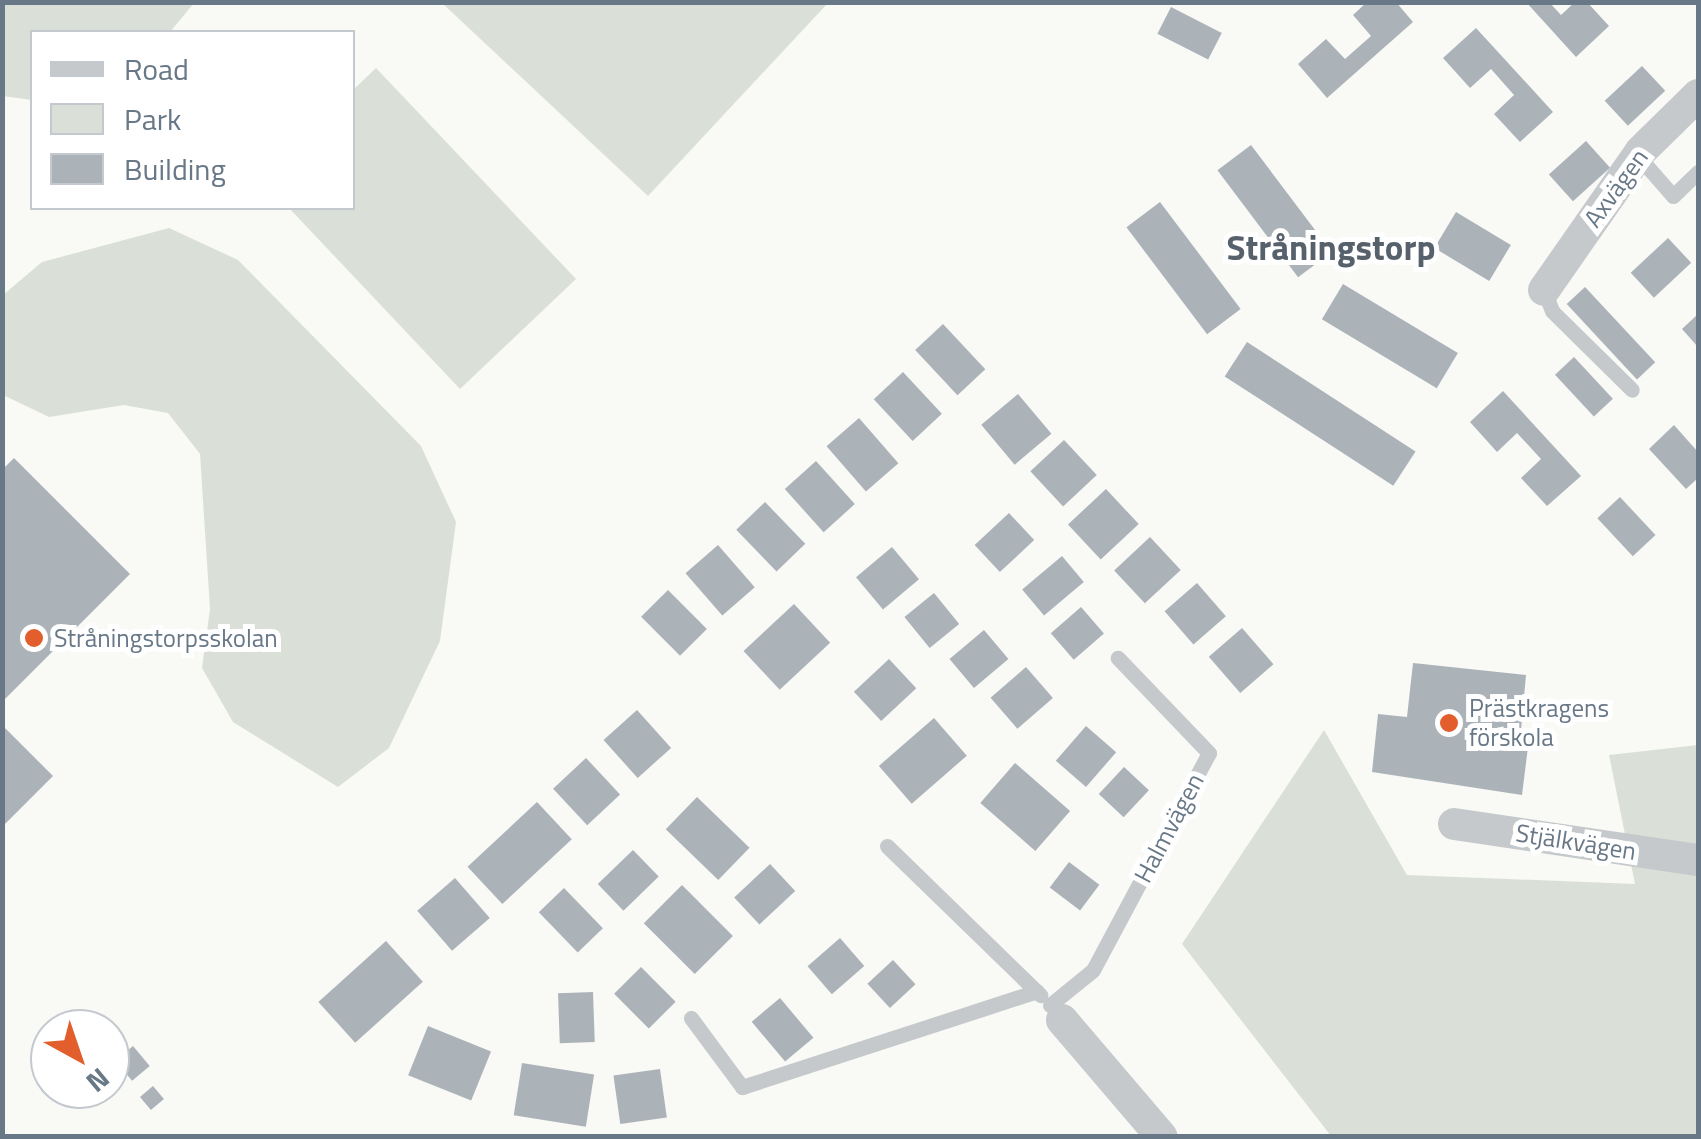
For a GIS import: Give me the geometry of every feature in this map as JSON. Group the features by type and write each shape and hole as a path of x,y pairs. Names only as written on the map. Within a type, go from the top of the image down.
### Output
{"street":[{"name":"Axvägen","path":"1544,290 1638,156 1698,95"},
{"name":"Stjälkvägen","path":"1454,824 1698,860"},
{"path":"1056,1013 1161,1136"}],"lane":[{"path":"1638,156 1673,196 1698,172"},
{"path":"1544,290 1552,311 1632,390"},
{"name":"Halmvägen","path":"1056,1013 1093,970 1209,753 1118,658"},
{"path":"887,846 1037,990 1056,1013"},
{"path":"691,1018 742,1086 1037,990"}],"green space":[{"path":"3,2 194,2 172,30 30,30 30,100 3,96"},
{"path":"441,2 828,2 828,3 648,196"},
{"path":"376,68 576,279 460,389 291,210 355,210 355,88"},
{"path":"169,228 238,260 421,446 456,522 440,641 389,748 338,787 233,722 202,668 210,609 200,454 168,413 124,405 49,417 3,395 3,295 42,262"},
{"path":"1324,730 1407,875 1635,884 1609,755 1698,745 1698,1136 1331,1136 1182,944"}],"building":[{"path":"1367,2 1396,2 1413,22 1327,98 1298,64 1326,39 1345,59 1371,36 1353,15"},
{"path":"1526,2 1549,2 1561,15 1575,2 1587,2 1609,26 1576,57"},
{"path":"1171,7 1222,33 1208,60 1157,34"},
{"path":"1476,28 1553,112 1520,142 1494,114 1514,95 1491,69 1470,88 1443,58"},
{"path":"1642,66 1665,91 1628,126 1605,101"},
{"path":"1586,141 1610,168 1573,201 1549,174"},
{"path":"1251,145 1332,252 1298,277 1217,170"},
{"path":"1160,202 1241,309 1207,334 1126,227"},
{"path":"1456,212 1511,245 1489,281 1434,248"},
{"path":"1668,238 1691,263 1654,298 1631,273"},
{"path":"1343,284 1458,353 1437,388 1322,319"},
{"path":"1585,287 1655,362 1637,379 1567,304"},
{"path":"1698,314 1698,347 1682,329"},
{"path":"943,324 985,369 957,395 915,350"},
{"path":"1247,342 1416,451 1393,486 1225,376"},
{"path":"1574,357 1613,399 1594,416 1555,375"},
{"path":"903,372 942,414 913,441 874,399"},
{"path":"1503,391 1581,476 1547,506 1521,478 1541,459 1530,447 1517,433 1497,452 1470,422"},
{"path":"1018,394 1051,434 1015,465 981,425"},
{"path":"859,418 898,463 866,491 827,446"},
{"path":"1674,425 1698,452 1698,478 1686,489 1649,449"},
{"path":"1064,440 1097,475 1063,506 1030,471"},
{"name":"Stråningstorpsskolan","path":"14,458 130,574 2,702 2,470"},
{"path":"816,461 855,504 824,532 785,489"},
{"path":"1106,489 1139,524 1101,560 1068,524"},
{"path":"1620,497 1655,535 1633,556 1597,518"},
{"path":"765,502 805,544 777,572 736,530"},
{"path":"1009,513 1034,540 1000,572 975,545"},
{"path":"1150,537 1181,570 1145,603 1114,570"},
{"path":"718,545 755,587 722,615 686,573"},
{"path":"892,547 919,579 883,609 856,577"},
{"path":"1062,556 1084,582 1044,615 1022,589"},
{"path":"1197,583 1226,616 1193,644 1165,611"},
{"path":"668,590 707,629 680,656 641,617"},
{"path":"934,593 959,624 930,648 904,617"},
{"path":"794,604 830,643 780,690 744,651"},
{"path":"1081,607 1104,633 1074,660 1051,633"},
{"path":"1242,628 1273,664 1240,693 1209,657"},
{"path":"984,630 1008,659 974,688 950,659"},
{"path":"889,659 916,688 881,721 854,692"},
{"name":"Prästkragens förskola","path":"1413,663 1526,675 1521,730 1530,731 1522,795 1372,772 1378,714 1407,717"},
{"path":"1026,667 1053,698 1017,729 991,698"},
{"path":"637,710 671,748 638,778 604,740"},
{"path":"934,718 967,756 912,804 879,766"},
{"path":"2,725 53,776 2,827"},
{"path":"1086,726 1116,752 1086,787 1056,761"},
{"path":"586,758 620,795 587,825 553,789"},
{"path":"1015,763 1070,811 1035,851 980,803"},
{"path":"1124,767 1149,790 1124,817 1099,794"},
{"path":"697,797 750,848 718,880 666,829"},
{"path":"537,802 572,839 502,904 468,867"},
{"path":"633,850 659,877 623,911 598,884"},
{"path":"1069,862 1099,885 1080,910 1050,888"},
{"path":"770,864 795,891 759,924 734,897"},
{"path":"455,878 490,918 452,951 417,911"},
{"path":"682,885 733,936 695,974 644,923"},
{"path":"564,888 603,928 578,953 539,912"},
{"path":"840,938 864,966 832,994 808,966"},
{"path":"386,941 423,982 355,1043 318,1002"},
{"path":"893,960 916,984 890,1008 867,984"},
{"path":"641,967 676,1002 649,1029 614,994"},
{"path":"593,992 595,1042 560,1043 558,993"},
{"path":"780,998 813,1038 785,1062 752,1022"},
{"path":"428,1026 491,1051 471,1101 408,1075"},
{"path":"133,1046 150,1066 132,1081 130,1049"},
{"path":"522,1063 594,1074 586,1127 514,1115"},
{"path":"660,1069 667,1118 620,1124 613,1076"},
{"path":"153,1086 164,1099 151,1110 140,1097"}],"place":[{"name":"Stråningstorpsskolan","path":"34,638"},
{"name":"Prästkragens förskola","path":"1449,723"}],"district":[{"name":"Stråningstorp","path":"1331,247"}]}
